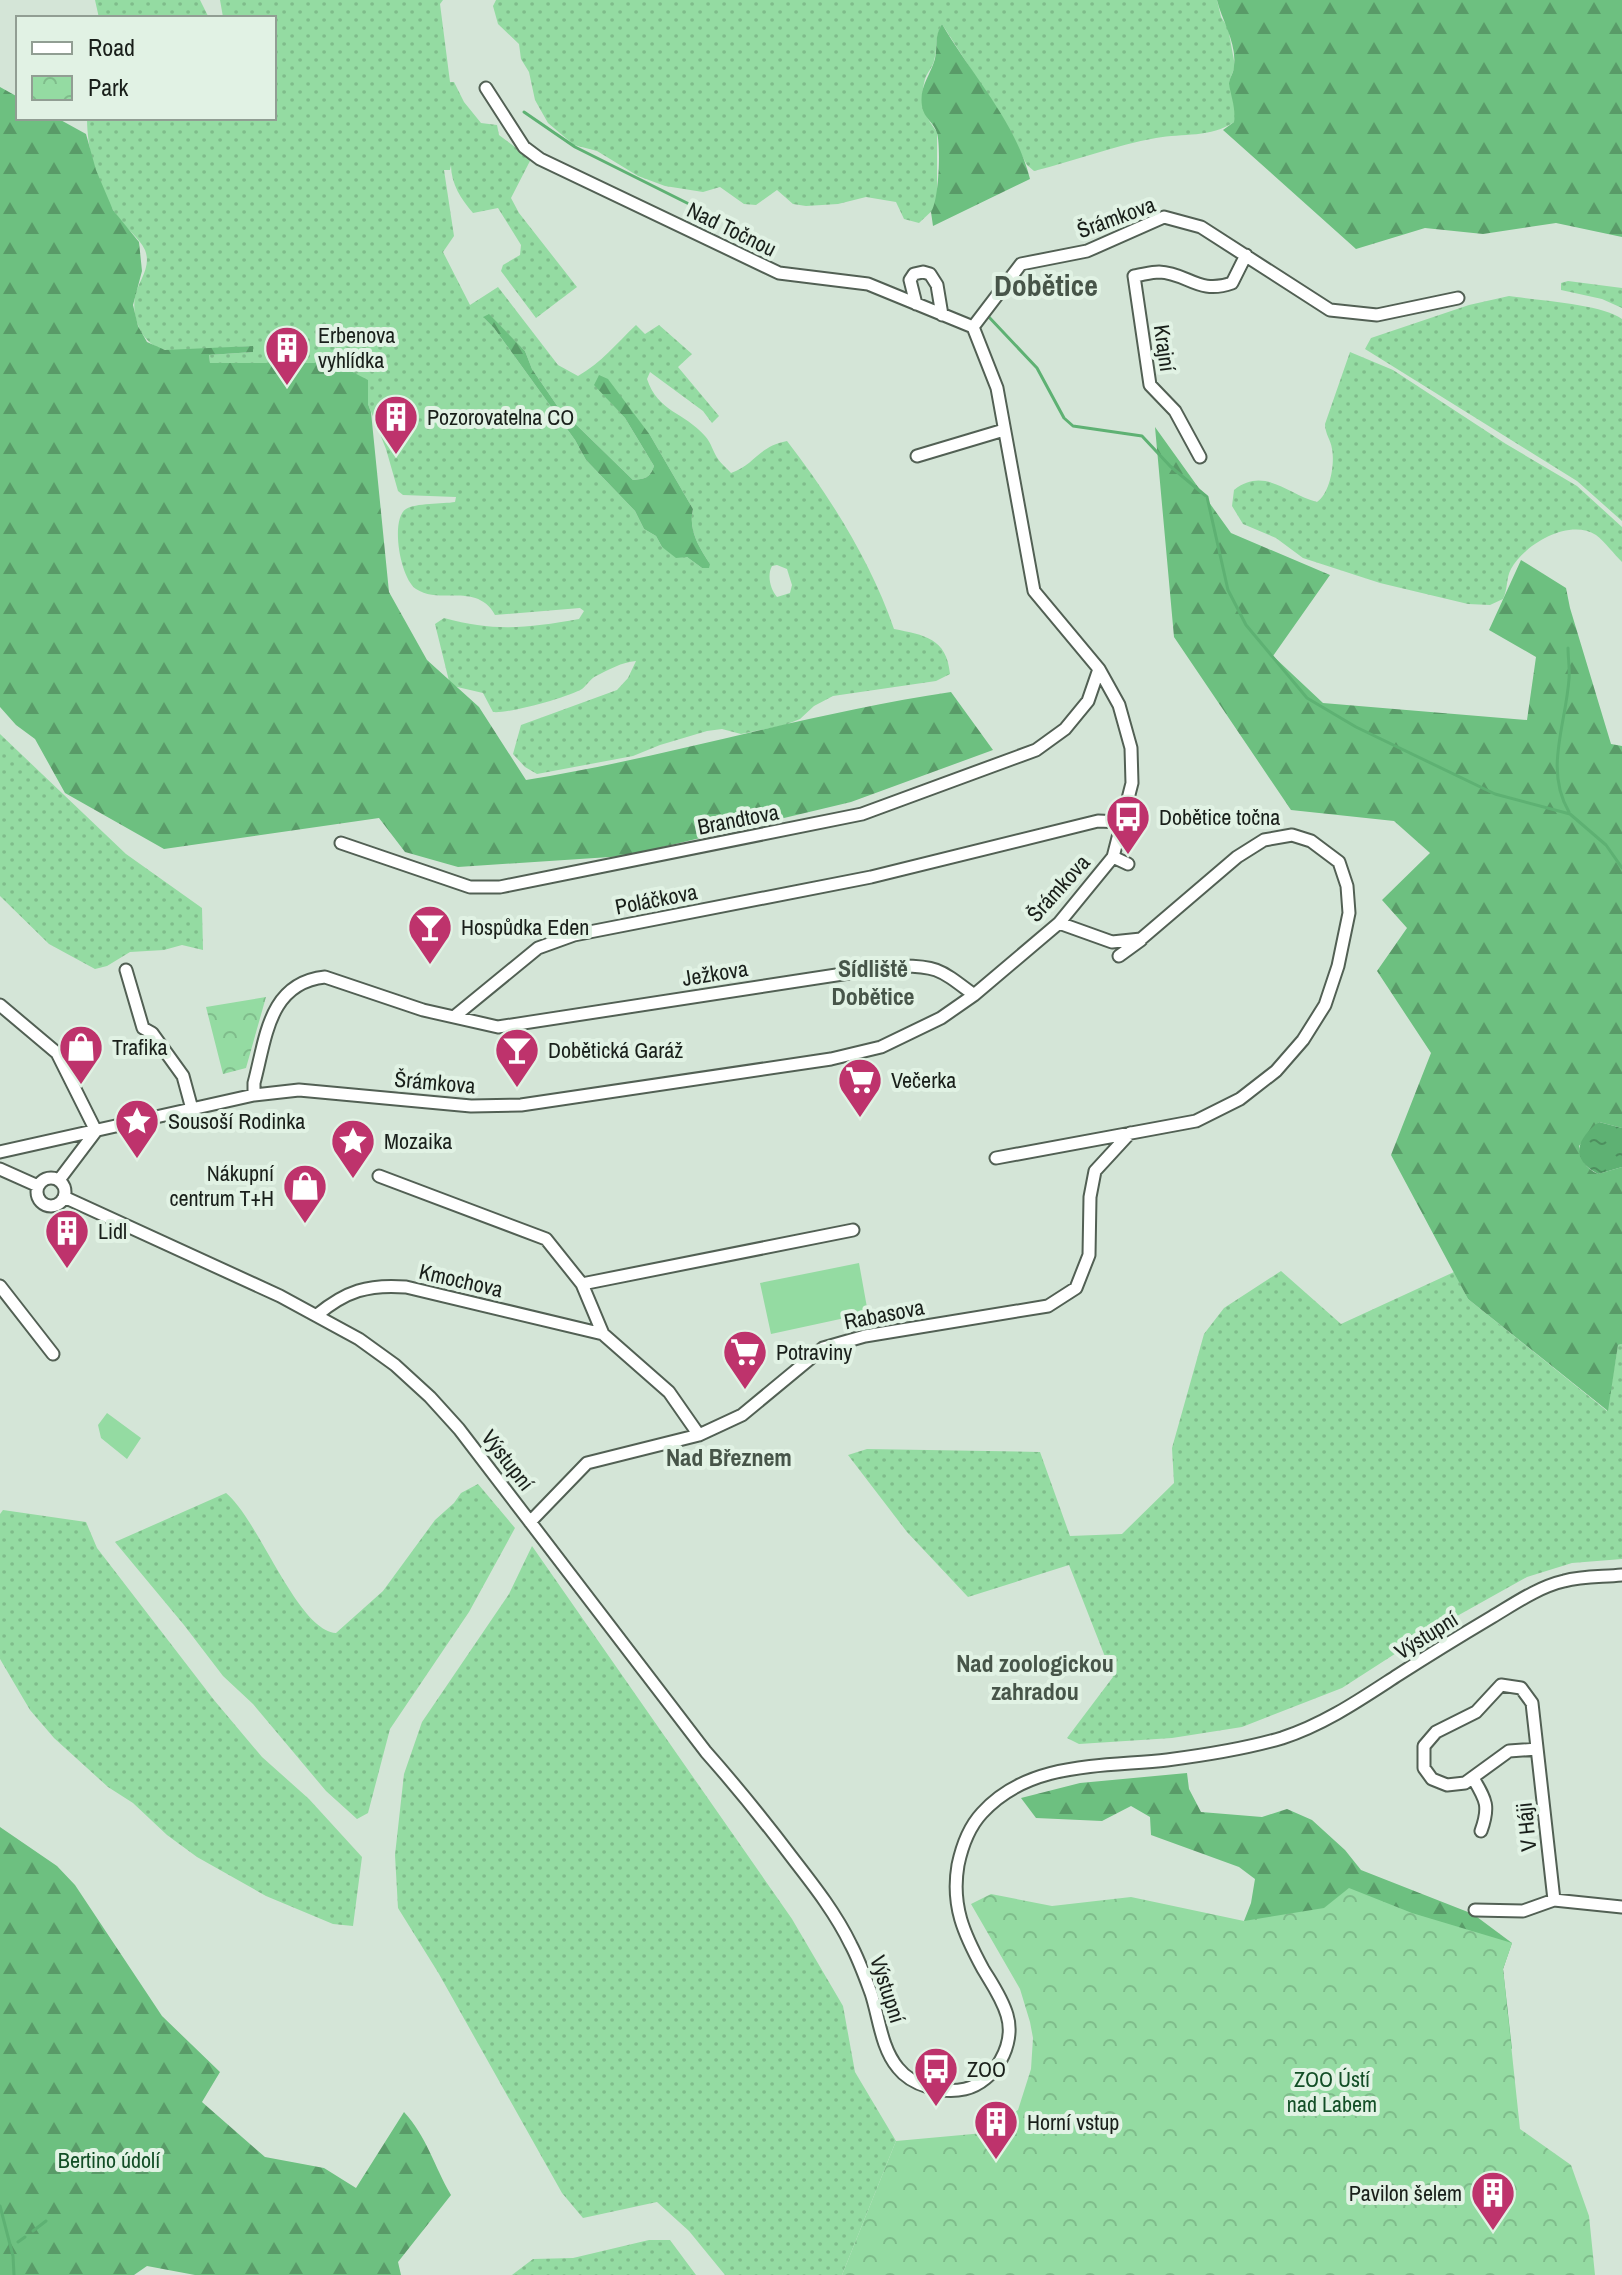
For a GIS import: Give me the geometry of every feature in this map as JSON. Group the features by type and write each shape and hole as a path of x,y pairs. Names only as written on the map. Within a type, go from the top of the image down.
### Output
{"street":[{"name":"Nad Točnou","path":"486,88 524,147 540,159 779,273 868,284 973,327"},
{"name":"Šrámkova","path":"0,1152 254,1095 299,1090 471,1106 521,1105 831,1059 881,1047 941,1018 974,995 1059,923 1113,857 1132,783 1131,748 1119,705 1099,669 1034,591 997,388 973,327 1021,264 1087,251 1164,217 1201,227 1330,310 1377,315 1458,298"},
{"name":"Krajní","path":"1200,457 1175,411 1150,385 1134,276 1160,272 1204,287 1220,288 1232,283 1246,255"},
{"path":"916,304 910,280 914,274 930,274 937,285 942,315"},
{"path":"917,456 1004,430"},
{"name":"Brandtova","path":"341,843 470,887 500,887 862,814 1036,750 1065,729 1088,701 1099,669"},
{"name":"Poláčkova","path":"455,1016 538,948 561,939 871,877 1098,821 1122,822"},
{"path":"996,1158 1196,1121 1240,1099 1276,1071 1303,1040 1325,1005 1338,966 1349,913 1347,886 1339,862 1311,841 1292,835 1264,840 1237,857 1119,956"},
{"path":"1113,857 1128,864"},
{"path":"1059,923 1112,942 1141,939"},
{"name":"Ježkova","path":"455,1016 498,1027 895,966 924,965 940,969 974,995"},
{"path":"126,970 143,1028 152,1033 183,1076 192,1109"},
{"path":"254,1095 254,1083 274,1011 288,990 309,979 325,977 423,1010 455,1016"},
{"path":"0,1005 57,1053 96,1131 59,1180"},
{"name":"Rabasova","path":"530,1522 587,1463 699,1435 742,1415 823,1348 865,1336 1048,1306 1076,1288 1089,1255 1090,1197 1095,1171 1131,1133"},
{"path":"0,1169 38,1186"},
{"name":"Kmochova","path":"379,1176 546,1239 582,1284 603,1334 669,1392 699,1435"},
{"path":"47,1178 59,1180 65,1189 64,1197 56,1205 42,1204 38,1199 38,1186 47,1178"},
{"name":"Výstupní","path":"64,1197 317,1315 383,1356 430,1397 459,1429 706,1752 758,1813 842,1926 870,1991 887,2051 897,2067 908,2078 944,2091 966,2089 984,2081 1005,2053 1009,2036 1009,2020 1004,2005 969,1941 955,1901 961,1851 979,1816 997,1798 1030,1779 1057,1771 1212,1754 1284,1737 1323,1722 1348,1708 1442,1647 1544,1588 1563,1581 1622,1575"},
{"path":"582,1284 853,1230"},
{"name":"Kmochova","path":"317,1315 331,1303 378,1285 406,1287 603,1334"},
{"path":"0,1286 53,1354"},
{"name":"V Háji","path":"1473,1778 1465,1783 1447,1785 1432,1779 1424,1768 1424,1746 1436,1732 1476,1712 1501,1685 1521,1688 1532,1703 1554,1900"},
{"path":"1481,1831 1487,1814 1486,1801 1473,1778 1509,1751 1537,1749"},
{"path":"1475,1910 1523,1911 1554,1900 1622,1907"}],"green space":[{"path":"95,0 200,0 208,16 99,16"},
{"path":"220,0 443,0 440,4 450,82 454,82 464,102 481,123 497,125 499,135 531,159 511,198 519,213 577,287 536,318 501,271 503,265 520,255 521,245 498,208 473,213 458,191 451,165 450,170 444,170 454,236 443,252 470,305 498,287 558,365 578,376 601,359 636,325 645,334 659,325 692,354 678,367 719,416 712,423 703,411 650,372 647,379 658,398 705,436 719,461 731,473 769,447 787,441 819,485 862,555 894,629 932,640 944,653 950,674 936,681 833,696 814,706 800,719 785,725 741,734 722,729 707,731 633,756 537,774 525,767 513,754 521,725 617,690 628,678 636,661 596,676 575,692 501,712 493,712 483,693 453,686 449,681 435,624 444,618 512,627 579,619 584,611 580,608 495,615 478,599 426,593 410,583 399,549 401,515 410,507 455,502 456,497 403,495 398,491 368,404 368,391 339,361 335,346 335,363 210,363 209,355 253,352 252,346 175,351 158,348 151,343 140,330 134,305 146,269 145,250 121,221 99,182 87,120 276,120 276,16 223,16","holes":["489,315 525,351 532,369 558,407 633,480 646,477 654,466 625,418 595,385 650,435 693,509 693,531 710,564 702,568 687,557 662,547 656,536 644,529 635,511 586,460 575,440 484,318","777,565 787,569 792,585 790,593 777,597 770,570"]},
{"path":"496,0 1217,0 1221,17 1228,28 1235,66 1229,82 1236,113 1234,122 1216,131 1141,141 1034,171 1027,165 999,113 942,24 922,95 925,113 937,132 937,200 936,207 919,223 904,219 896,202 866,197 838,204 806,206 793,204 777,190 756,205 744,204 720,187 703,192 665,186 638,176 597,151 574,145 548,123 535,100 519,44 498,24 493,6"},
{"path":"1217,0 1622,0 1622,237 1556,223 1483,234 1425,228 1356,249 1223,130 1234,122 1229,84 1234,57"},
{"path":"942,24 1004,118 1030,179 933,226 931,212 937,186 938,140 921,99 935,59"},
{"path":"0,87 16,96 16,120 61,120 86,134 96,170 113,210 139,242 142,271 133,305 138,326 147,342 165,350 253,346 253,352 209,355 210,363 335,363 368,380 389,592 427,660 479,707 526,780 633,760 844,711 951,692 993,750 851,802 625,856 458,867 405,852 379,818 164,849 65,793 35,739 16,725 0,707"},
{"path":"1568,281 1622,288 1622,308 1602,299 1561,290 1561,283"},
{"path":"1509,296 1585,306 1622,319 1622,521 1577,481 1365,349 1371,338 1469,305"},
{"path":"489,314 525,351 532,369 558,407 633,480 644,478 654,466 625,418 594,385 599,375 608,379 650,435 693,509 693,531 710,564 709,568 702,568 687,557 676,558 662,547 656,536 644,529 635,511 586,460 575,440 483,317"},
{"path":"1350,352 1393,370 1577,486 1622,527 1622,562 1596,535 1585,531 1561,532 1537,543 1518,560 1509,572 1503,599 1490,605 1468,604 1380,583 1303,558 1276,538 1243,524 1232,506 1234,490 1245,483 1266,481 1317,502 1322,498 1330,478 1333,455 1325,424"},
{"path":"1155,427 1231,533 1330,575 1273,656 1323,703 1527,720 1536,657 1489,630 1521,560 1566,588 1611,744 1622,746 1622,1128 1599,1122 1579,1146 1584,1163 1598,1174 1622,1167 1622,1344 1618,1345 1608,1411 1468,1299 1391,1155 1431,1053 1377,971 1407,928 1382,900 1430,853 1394,821 1291,810 1174,637"},
{"path":"0,734 126,854 202,908 203,950 182,945 164,950 130,952 107,966 95,969 49,944 0,896"},
{"path":"266,997 246,1068 223,1074 206,1007"},
{"path":"859,1263 868,1313 771,1334 760,1283"},
{"path":"1281,1271 1341,1324 1454,1272 1468,1299 1607,1411 1618,1345 1622,1344 1622,1559 1572,1563 1527,1577 1432,1630 1342,1688 1242,1727 1172,1738 1079,1744 1067,1738 1113,1677 1069,1565 968,1597 907,1532 848,1455 867,1449 1040,1452 1070,1536 1122,1534 1174,1483 1172,1448 1204,1334 1224,1308"},
{"path":"107,1413 141,1438 127,1459 101,1438 98,1425"},
{"path":"478,1484 515,1528 469,1612 390,1729 368,1813 357,1819 326,1791 253,1704 223,1676 115,1542 226,1493 252,1526 307,1614 321,1627 336,1633 383,1591 435,1520 461,1493"},
{"path":"3,1510 86,1522 97,1548 214,1700 262,1757 309,1799 362,1857 353,1926 333,1924 266,1896 197,1857 167,1835 133,1803 108,1787 54,1738 30,1710 0,1659 0,1514"},
{"path":"532,1546 792,1919 843,2006 855,2072 896,2141 842,2275 725,2275 689,2231 657,2202 583,2218 562,2193 439,1974 398,1908 395,1855 404,1774 422,1722 509,1594"},
{"path":"1187,1773 1189,1789 1201,1812 1262,1817 1287,1809 1312,1820 1345,1850 1361,1870 1473,1914 1512,1943 1503,1969 1512,2049 1244,1921 1255,1879 1239,1867 1151,1835 1150,1817 1131,1806 1102,1821 1036,1818 1021,1798 1080,1783"},
{"name":"Bertino údolí","path":"0,1827 57,1866 75,1885 162,2016 220,2072 202,2102 265,2157 324,2168 356,2188 404,2112 424,2142 451,2195 398,2262 401,2275 195,2275 147,2266 134,2275 0,2275"},
{"name":"ZOO Ústí nad Labem","path":"1349,1888 1412,1913 1512,1943 1503,1969 1520,2129 1571,2165 1589,2216 1595,2275 842,2275 896,2141 984,2133 1018,2110 1031,2069 1033,2038 1030,2022 1020,1989 971,1904 991,1894 1052,1906 1131,1897 1244,1921 1324,1908"},
{"path":"649,2240 670,2240 696,2275 512,2275 533,2259 573,2258"}],"water":[{"path":"1599,1122 1622,1128 1622,1167 1598,1174 1583,1162 1579,1148 1585,1135"}],"waterway":[{"path":"524,112 575,147 737,228"},
{"path":"987,315 1037,368 1064,418 1073,426 1142,436 1170,466 1207,497 1228,590 1246,625 1307,698 1356,727 1495,794 1570,814 1606,845 1622,868"},
{"path":"1568,648 1569,679 1557,763 1558,780 1569,812"},
{"path":"0,2206 13,2256 14,2275"},
{"path":"33,2231 46,2221"},
{"path":"18,2242 25,2237"}],"place":[{"name":"Erbenova vyhlídka","path":"287,387"},
{"name":"Pozorovatelna CO","path":"396,456"},
{"name":"Dobětice točna","path":"1128,856"},
{"name":"Hospůdka Eden","path":"430,966"},
{"name":"Trafika","path":"81,1086"},
{"name":"Dobětická Garáž","path":"517,1089"},
{"name":"Večerka","path":"860,1119"},
{"name":"Sousoší Rodinka","path":"137,1160"},
{"name":"Mozaika","path":"353,1180"},
{"name":"Nákupní centrum T+H","path":"305,1225"},
{"name":"Lidl","path":"67,1270"},
{"name":"Potraviny","path":"745,1391"},
{"name":"ZOO","path":"936,2108"},
{"name":"Horní vstup","path":"996,2161"},
{"name":"Pavilon šelem","path":"1493,2232"}],"district":[{"name":"Dobětice","path":"1046,285"},
{"name":"Sídliště Dobětice","path":"873,982"},
{"name":"Nad Březnem","path":"729,1457"},
{"name":"Nad zoologickou zahradou","path":"1035,1677"}]}
